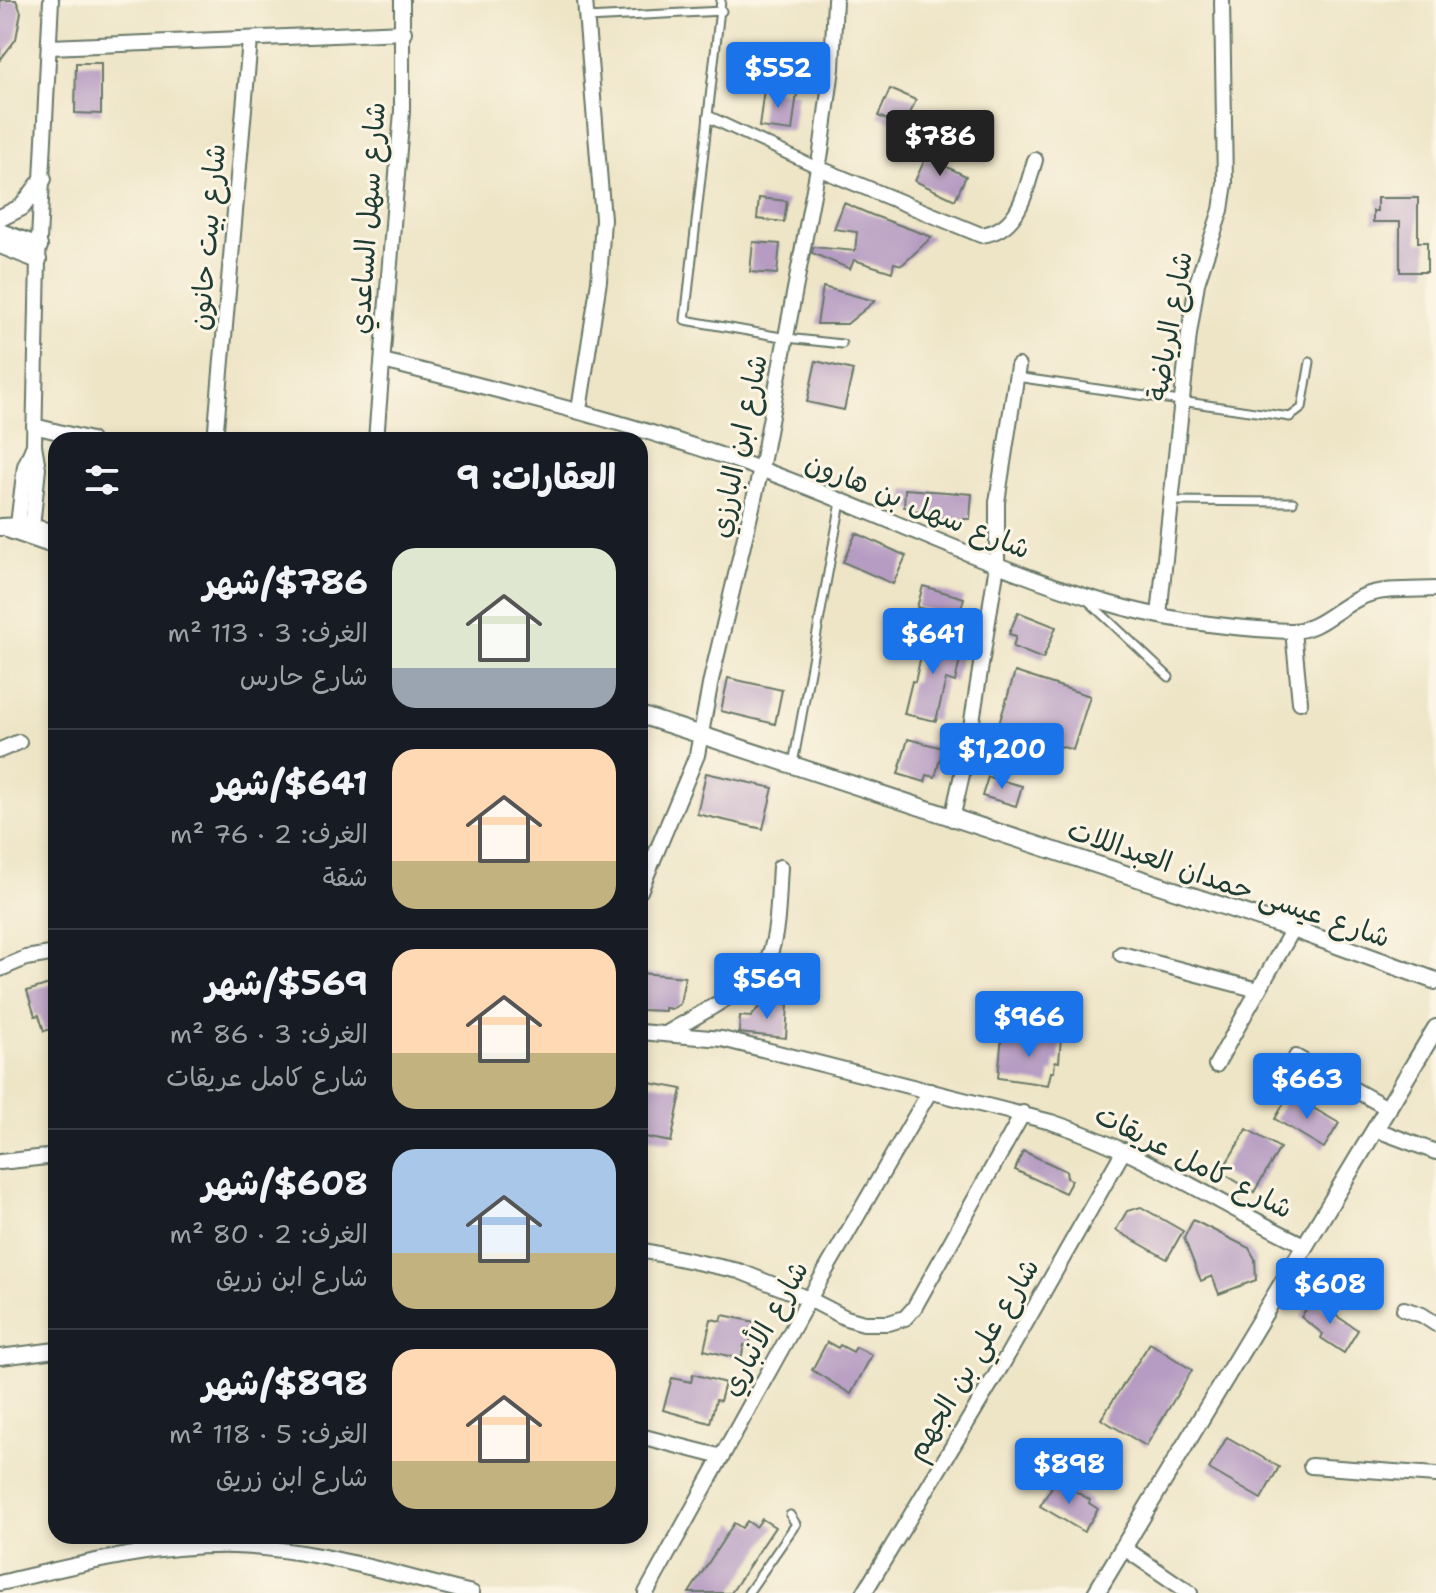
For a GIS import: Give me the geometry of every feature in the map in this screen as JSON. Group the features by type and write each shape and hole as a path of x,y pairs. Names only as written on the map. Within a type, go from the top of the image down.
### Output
{"street":[{"path":"17,530 38,468 34,426 38,253 51,0"},
{"name":"شارع سهل الساعدي","path":"377,432 402,111 402,0"},
{"path":"579,410 599,281 603,219 585,0"},
{"name":"شارع ابن البارزي","path":"648,872 688,780 703,734 711,680 761,469 818,168 832,68 835,0"},
{"name":"شارع الرياضة","path":"1159,615 1181,400 1197,283 1221,210 1225,183 1222,0"},
{"path":"50,47 404,32"},
{"name":"شارع بيت حانون","path":"216,432 250,40"},
{"path":"709,117 818,168 981,235 1002,229 1018,212 1035,160"},
{"path":"0,218 22,207 43,179"},
{"path":"0,232 38,253"},
{"path":"0,245 38,253"},
{"name":"شارع سهل بن هارون","path":"383,361 579,410 647,432"},
{"path":"952,819 967,752 997,565 997,502 1017,371"},
{"path":"34,426 58,432"},
{"name":"شارع سهل بن هارون","path":"648,432 761,469 997,565 1081,594 1159,615 1218,625 1293,631 1317,624 1367,594 1436,589"},
{"path":"17,530 48,532"},
{"path":"17,530 48,543"},
{"path":"1293,631 1300,702"},
{"name":"شارع عيسى حمدان العبداللات","path":"648,717 1293,929 1436,981"},
{"path":"0,750 19,742"},
{"path":"669,1032 745,983 762,968 772,944 780,867"},
{"path":"1216,1065 1293,929"},
{"path":"0,969 26,958 48,954"},
{"path":"1121,954 1258,990"},
{"path":"1096,1593 1436,1028"},
{"name":"شارع كامل عريقات","path":"648,1033 669,1032 722,1039 1023,1113 1088,1134 1124,1150 1304,1245"},
{"path":"1296,1057 1389,1109"},
{"name":"شارع الأنباري","path":"646,1593 809,1299 930,1091"},
{"path":"648,1252 739,1271 864,1323 889,1323 905,1318 914,1308 1023,1113"},
{"path":"1377,1130 1436,1152"},
{"name":"شارع علي بن الجهم","path":"864,1593 1003,1363 1124,1150"},
{"path":"0,1162 48,1157"},
{"path":"1404,1309 1436,1324"},
{"path":"0,1357 48,1351"},
{"path":"648,1438 722,1457"},
{"path":"1311,1466 1436,1475"},
{"path":"0,1583 135,1555 182,1548 237,1546 319,1558 472,1593"},
{"path":"1124,1548 1190,1593"}],"lane":[{"path":"721,0 685,320 842,344"},
{"path":"587,18 722,11"},
{"path":"1017,371 1290,417 1302,408 1310,362"},
{"path":"1171,501 1293,502"},
{"path":"793,766 841,502"},
{"path":"1081,594 1169,677"},
{"path":"748,1593 796,1524 790,1515"}],"building":[{"path":"0,0 16,0 21,12 16,39 0,60"},
{"path":"76,63 101,63 101,114 75,113"},
{"path":"764,89 797,93 792,131 759,127"},
{"path":"890,89 916,100 904,127 878,116"},
{"path":"926,157 966,176 955,200 915,181"},
{"path":"759,198 787,201 784,222 757,219"},
{"path":"1377,198 1418,198 1418,242 1427,242 1427,272 1400,272 1400,222 1373,222"},
{"path":"844,203 932,237 902,265 894,263 892,272 854,260 850,269 812,253 813,247 855,251 857,232 834,229"},
{"path":"753,242 780,244 777,274 750,272"},
{"path":"823,287 875,301 847,324 817,324"},
{"path":"816,361 853,370 844,410 807,402"},
{"path":"905,489 972,494 970,519 964,519 964,524 939,522 931,519 932,515 926,515 926,512 911,511 911,508 904,507"},
{"path":"856,533 906,556 893,584 843,562"},
{"path":"923,586 964,598 958,619 917,607"},
{"path":"1018,612 1056,627 1043,659 1013,647 1016,636 1009,634"},
{"path":"926,634 964,642 955,682 946,679 936,721 904,714"},
{"path":"1015,672 1090,696 1073,750 998,727"},
{"path":"728,678 782,690 775,724 721,711"},
{"path":"908,739 943,748 935,777 927,775 925,782 898,774"},
{"path":"706,773 773,788 763,829 697,814"},
{"path":"988,777 1022,786 1016,806 982,796"},
{"path":"648,974 685,977 680,1004 672,1009 665,1008 665,1011 648,1010"},
{"path":"48,984 48,1030 44,1031 39,1015 35,1016 27,991"},
{"path":"763,1002 788,1004 786,1038 739,1033 740,1016 751,1017"},
{"path":"1002,1035 1047,1040 1048,1035 1061,1037 1059,1062 1055,1061 1048,1085 998,1078"},
{"path":"650,1083 682,1089 671,1142 648,1138"},
{"path":"1289,1094 1339,1123 1324,1148 1275,1119"},
{"path":"1247,1129 1280,1148 1254,1192 1221,1172"},
{"path":"1023,1151 1066,1171 1067,1178 1072,1180 1065,1193 1015,1170"},
{"path":"1141,1207 1183,1231 1167,1259 1116,1230 1127,1211"},
{"path":"1193,1220 1249,1248 1255,1259 1256,1280 1219,1294 1212,1276 1201,1281 1184,1238"},
{"path":"1312,1300 1358,1330 1344,1353 1321,1338 1323,1334 1301,1317"},
{"path":"723,1315 755,1322 749,1346 744,1345 741,1359 704,1350 711,1319 721,1321"},
{"path":"827,1342 853,1352 856,1347 872,1355 851,1394 812,1370"},
{"path":"1150,1343 1192,1370 1146,1446 1101,1419"},
{"path":"693,1374 725,1383 720,1401 716,1400 710,1423 663,1410 672,1378 691,1382"},
{"path":"1227,1437 1279,1467 1261,1499 1209,1469"},
{"path":"1056,1480 1090,1500 1089,1503 1098,1509 1084,1532 1040,1506"},
{"path":"762,1519 775,1527 731,1593 689,1593 734,1523 742,1528 747,1521 756,1527"}]}
